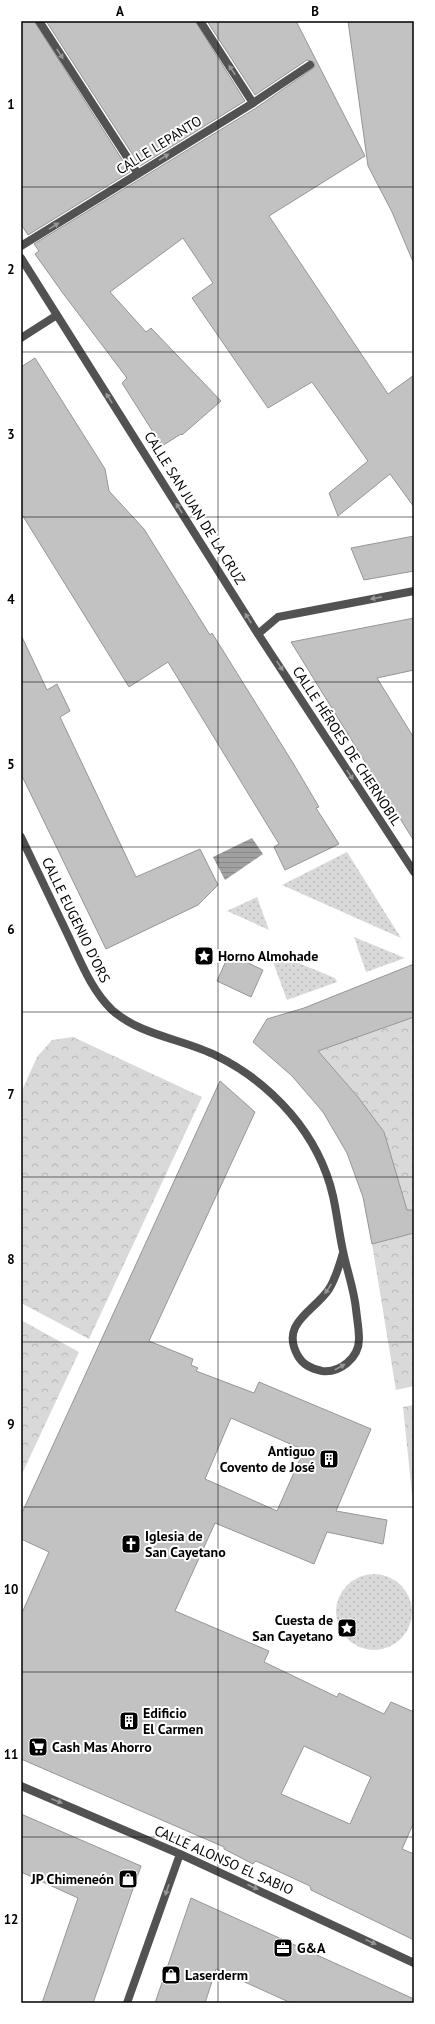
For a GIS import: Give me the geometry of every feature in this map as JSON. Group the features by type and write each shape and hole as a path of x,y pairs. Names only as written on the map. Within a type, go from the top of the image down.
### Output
{"street":[{"path":"39,21 138,174"},
{"path":"200,21 253,102"},
{"name":"CALLE LEPANTO","path":"21,246 310,65"},
{"name":"CALLE SAN JUAN DE LA CRUZ","path":"21,258 258,634"},
{"path":"21,338 57,315"},
{"path":"258,634 278,617 414,591"},
{"name":"CALLE HÉROES DE CHERNOBIL","path":"258,634 414,872"},
{"name":"CALLE EUGENIO D'ORS","path":"21,837 85,971 99,996 114,1011 137,1027 218,1056 250,1076 283,1105 304,1129 320,1160 333,1195 343,1253 355,1299 359,1341 353,1358 340,1368 329,1372 314,1370 302,1362 296,1352 293,1341 294,1331 298,1320 328,1290 336,1275 343,1253"},
{"name":"CALLE ALONSO EL SABIO","path":"21,1786 180,1854 414,1963"},
{"path":"127,2003 180,1854"}],"green space":[{"path":"347,852 401,938 282,885"},
{"path":"257,897 269,930 227,911"},
{"path":"354,937 405,958 366,972"},
{"path":"269,951 335,978 337,982 287,1000"},
{"path":"414,1017 414,1210 407,1210 384,1132 358,1097 332,1067 312,1051"},
{"path":"73,1037 202,1097 89,1339 21,1303 21,1093 37,1057 52,1040"},
{"path":"414,1233 414,1386 396,1390 372,1244"},
{"path":"21,1320 79,1352 21,1476"},
{"path":"414,1405 414,1513 403,1407"},
{"path":"374,1574 389,1577 401,1585 409,1597 412,1612 409,1627 401,1639 389,1647 374,1650 359,1647 347,1639 339,1627 336,1612 339,1597 347,1585 359,1577"}],"shaded area":[{"path":"252,838 263,854 225,880 213,857"}],"building":[{"path":"21,21 34,21 130,172 28,235 21,224"},
{"path":"46,21 195,21 245,101 140,166"},
{"path":"207,21 296,21 365,156 269,216 388,394 414,375 414,507 390,474 338,516 329,493 368,461 312,382 268,408 192,298 213,283 183,238 110,292 146,332 151,328 221,401 182,435 181,434 162,446 122,383 127,378 35,254 39,251 34,244 256,108 315,67 314,62 307,60 255,95"},
{"path":"348,21 414,21 414,264 392,212 368,166"},
{"path":"35,358 105,469 109,491 144,529 210,635 212,633 293,763 319,807 316,808 339,844 285,870 274,847 279,844 168,662 129,687 21,513 21,367"},
{"path":"414,536 414,571 364,580 351,548"},
{"path":"414,618 414,670 377,678 414,738 414,841 291,642"},
{"path":"21,635 47,690 57,684 70,711 60,717 136,877 200,849 218,885 198,905 106,949 21,774"},
{"path":"229,954 263,970 251,997 217,981"},
{"path":"414,964 414,1017 318,1051 358,1097 384,1132 407,1210 414,1210 414,1233 372,1244 363,1197 347,1153 323,1112 292,1076 253,1042 267,1019 304,1008"},
{"path":"220,1081 255,1112 149,1341 193,1359 191,1365 198,1368 196,1371 254,1393 259,1382 371,1429 336,1511 387,1520 383,1544 327,1532 314,1564 215,1523 175,1611 269,1651 264,1662 337,1697 339,1693 384,1714 391,1702 414,1712 414,1822 402,1849 414,1854 414,1940 311,1890 310,1886 256,1861 253,1864 224,1849 224,1847 21,1759 21,1615 49,1552 21,1539 21,1515","holes":["231,1418 304,1450 277,1511 205,1479","304,1746 371,1777 350,1824 281,1794"]},
{"path":"21,1814 141,1866 93,2003 42,2003 78,1898 21,1872"},
{"path":"191,1898 414,1999 414,2003 291,2003 216,1969 205,2003 155,2003"}],"place":[{"name":"Horno Almohade","path":"204,956"},
{"name":"Antiguo Covento de José","path":"329,1459"},
{"name":"Iglesia de San Cayetano","path":"131,1544"},
{"name":"Cuesta de San Cayetano","path":"347,1628"},
{"name":"Edificio El Carmen","path":"129,1721"},
{"name":"Cash Mas Ahorro","path":"38,1747"},
{"name":"JP Chimeneón","path":"128,1879"},
{"name":"G&A","path":"283,1948"},
{"name":"Laserderm","path":"171,1975"}]}
